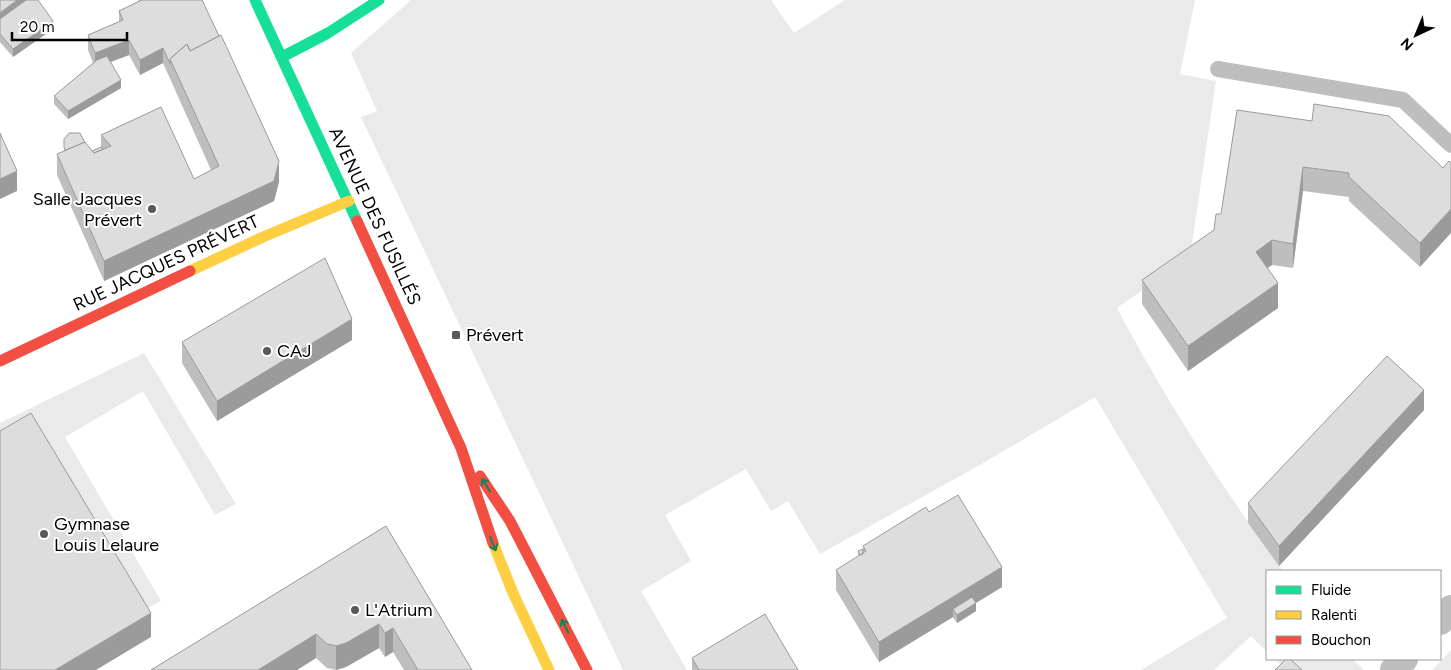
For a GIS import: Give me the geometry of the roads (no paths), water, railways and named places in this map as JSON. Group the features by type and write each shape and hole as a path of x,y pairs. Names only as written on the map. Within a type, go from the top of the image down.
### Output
{"main road":[{"name":"AVENUE DES FUSILLÉS","path":"255,0 461,448 491,538 513,593 549,670"},
{"path":"282,57 328,32 379,0"},
{"name":"RUE JACQUES PRÉVERT","path":"0,361 263,237 349,201"},
{"name":"AVENUE DES FUSILLÉS","path":"461,448 510,521 587,670"}],"street":[{"path":"1441,620 1451,609"},
{"path":"1394,670 1403,660"}],"lane":[{"path":"1218,69 1403,100 1451,145"}],"place":[{"name":"Salle Jacques Prévert","path":"152,209"},
{"name":"Prévert","path":"456,335"},
{"name":"CAJ","path":"267,351"},
{"name":"Gymnase Louis Lelaure","path":"44,534"},
{"name":"L'Atrium","path":"355,610"}]}
